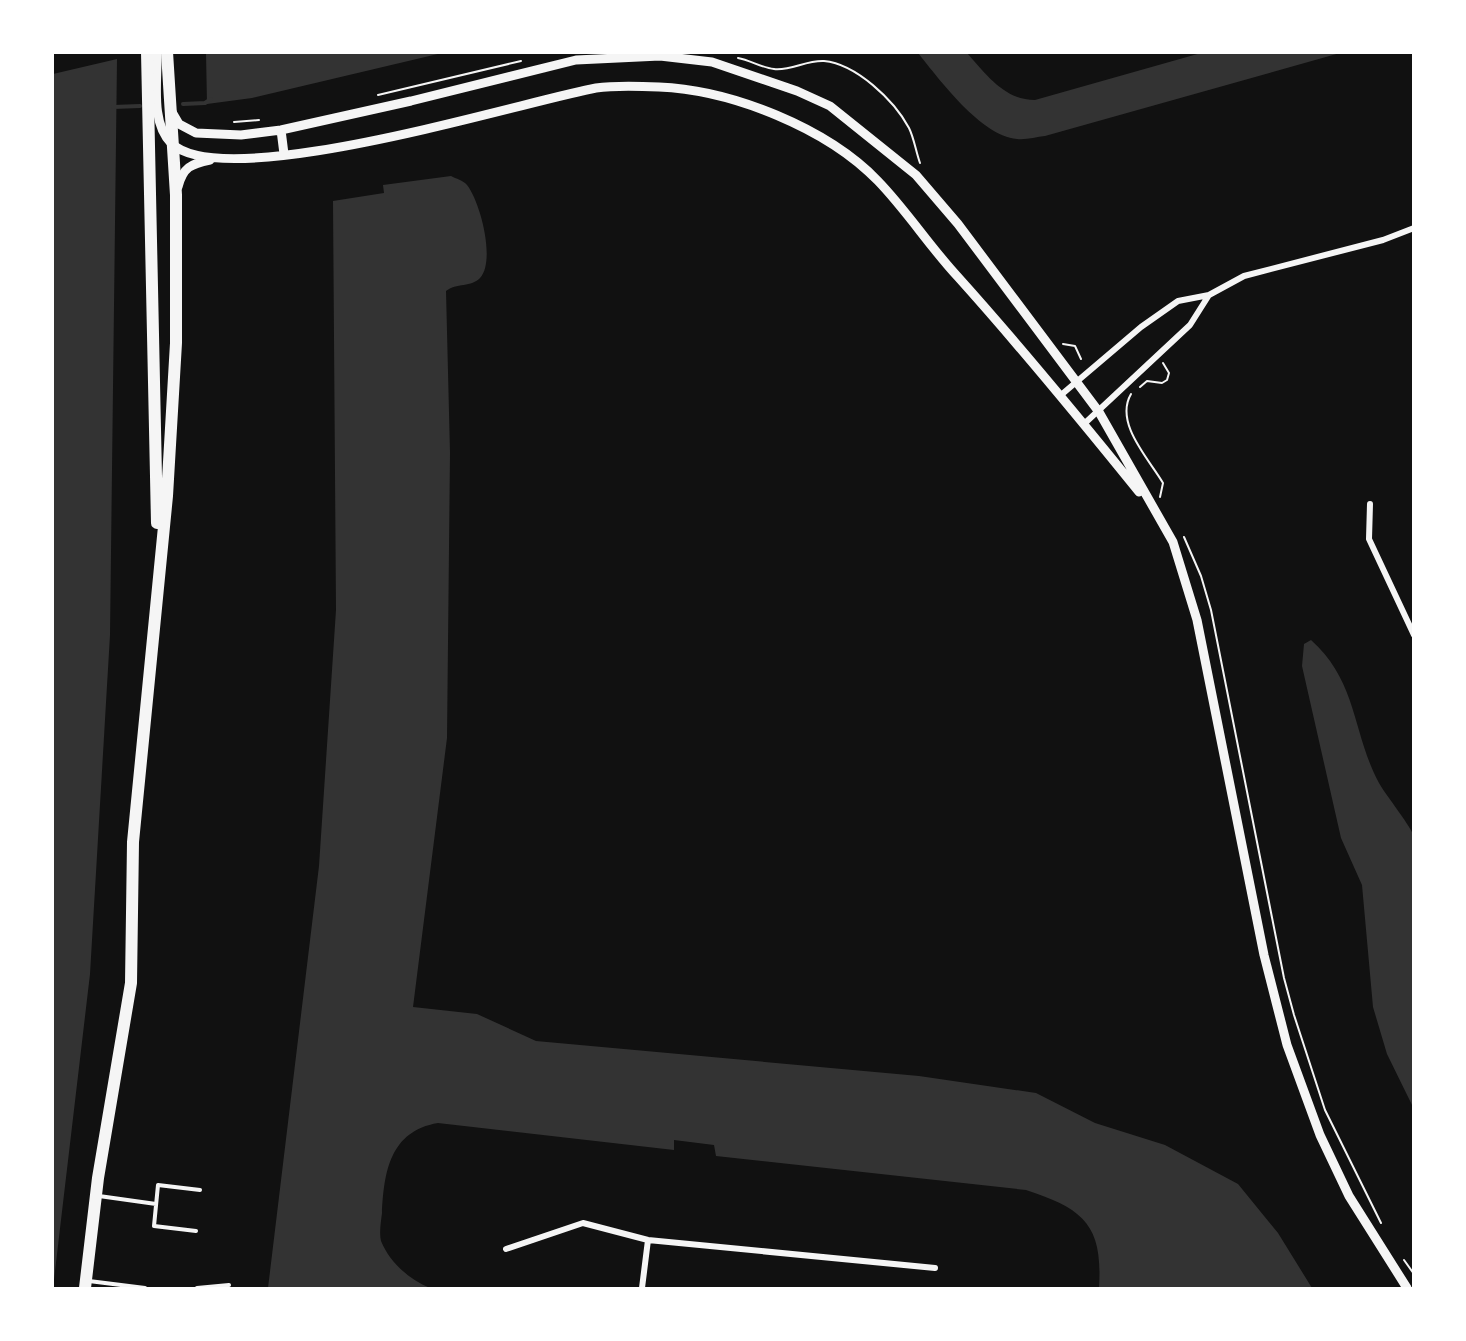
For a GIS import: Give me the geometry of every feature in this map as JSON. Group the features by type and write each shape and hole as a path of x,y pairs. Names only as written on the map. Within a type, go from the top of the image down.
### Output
{"main road":[{"path":"147,52 159,560"},
{"path":"85,1285 96,1195 131,983 133,842 166,496 176,343 176,195 167,52"}],"street":[{"path":"157,52 159,123 172,144 192,156 224,157 340,149 601,87 661,87 729,98 802,127 847,155 878,180 954,274 1027,353 1156,513"},
{"path":"172,112 178,124 196,133 241,135 281,130 576,60 660,56 712,62 797,91 830,106 916,176 958,224 1098,412 1173,542 1197,620 1264,955 1287,1045 1320,1135 1344,1186 1407,1288"},
{"path":"281,130 284,154"},
{"path":"176,195 185,169 193,163 224,157"},
{"path":"1061,395 1141,327 1179,302 1209,295 1244,276 1383,240 1413,228"},
{"path":"1084,424 1190,325 1209,295"},
{"path":"1370,504 1369,539 1413,635"},
{"path":"507,1249 583,1223 648,1240 935,1268"},
{"path":"642,1288 648,1240"}],"lane":[{"path":"196,1231 154,1226 156,1204 158,1185 200,1190"},
{"path":"96,1195 156,1204"},
{"path":"85,1285 145,1288"},
{"path":"197,1288 229,1285"}],"path":[{"path":"374,97 532,58"},
{"path":"223,122 270,119"},
{"path":"1139,387 1147,381 1162,383 1167,380 1167,367 1157,357"},
{"path":"1131,394 1127,401 1127,424 1163,483 1156,513"},
{"path":"1178,532 1185,538 1211,610 1284,978 1302,1046 1340,1144 1386,1232"},
{"path":"1402,1257 1413,1274"}],"shaded area":[{"path":"206,53 442,53 252,98 207,104"},
{"path":"918,53 967,53 1005,91 1024,99 1035,100 1201,53 1340,53 1045,136 1017,139 1003,136 975,117 949,91"},
{"path":"117,59 110,635 90,974 53,1288 53,74"},
{"path":"451,176 467,185 477,204 484,231 487,259 485,270 477,281 446,291 450,453 447,738 413,1007 477,1014 536,1041 919,1076 1036,1093 1095,1123 1165,1145 1238,1184 1278,1233 1312,1288 1099,1288 1097,1249 1093,1234 1086,1222 1062,1204 1026,1190 716,1156 714,1145 674,1140 674,1150 438,1123 422,1127 409,1135 393,1156 385,1183 380,1231 381,1241 395,1263 415,1280 430,1288 268,1288 319,866 336,610 333,201 384,193 383,185"},
{"path":"1311,640 1338,673 1370,764 1379,783 1414,837 1413,1107 1387,1054 1373,1007 1362,885 1341,838 1302,666 1304,644"}],"waterway":[{"path":"183,104 205,103 211,99"},
{"path":"113,107 140,106"}]}
